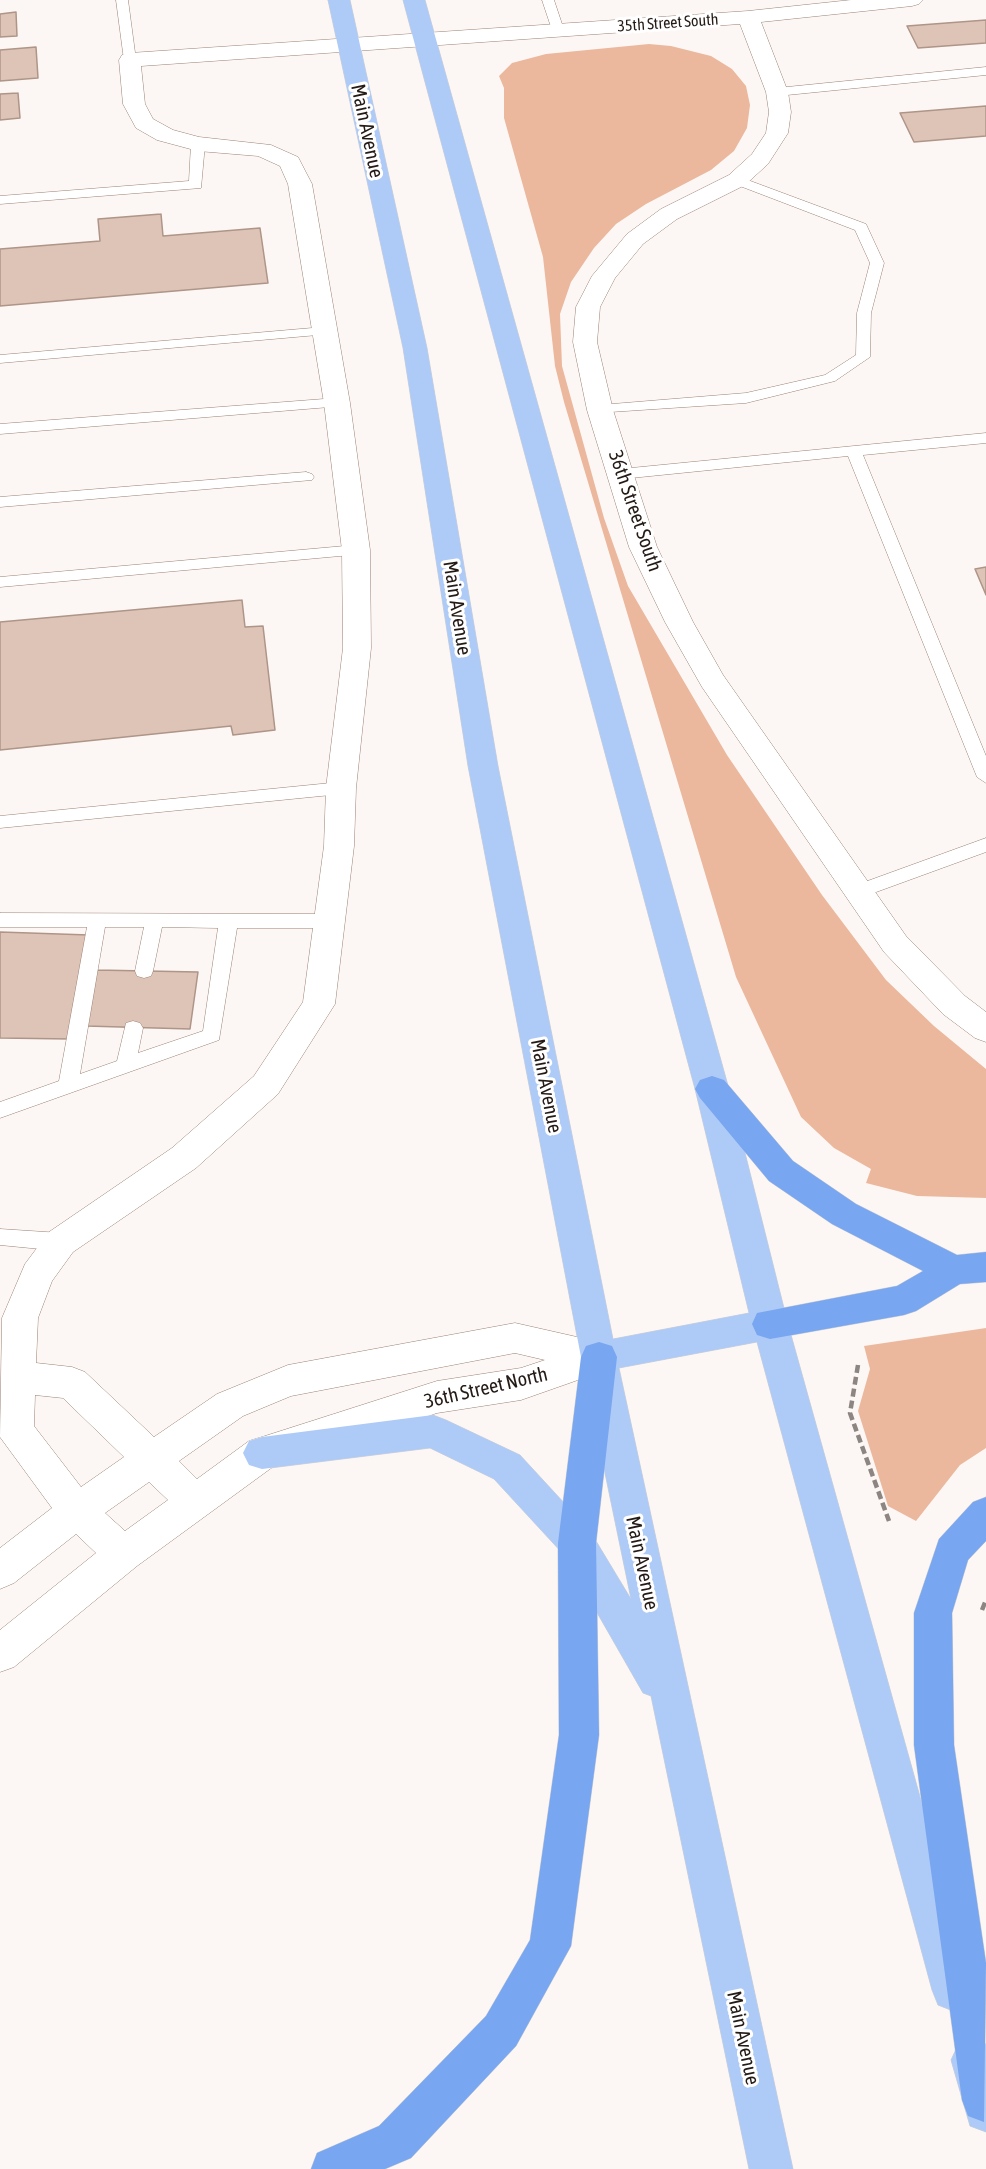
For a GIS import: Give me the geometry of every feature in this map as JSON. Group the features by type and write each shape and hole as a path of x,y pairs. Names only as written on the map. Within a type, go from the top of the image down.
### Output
{"highway":[{"path":"712,1089 782,1171 844,1214 970,1269"},
{"path":"770,1324 904,1300 970,1269"},
{"path":"333,2169 395,2142 501,2031 550,1946 579,1735 577,1543 599,1357"},
{"path":"985,2105 934,1745 933,1613 951,1551 986,1514"}],"main road":[{"name":"Main Avenue","path":"339,0 415,348 483,766 599,1357 771,2169"},
{"path":"414,0 712,1089 770,1324 985,2105"},
{"path":"599,1357 770,1324"},
{"path":"262,1453 433,1431 507,1467 577,1543 672,1706"}],"street":[{"name":"35th Street South","path":"130,60 347,43 748,17 912,0"},
{"name":"36th Street South","path":"748,17 777,92 780,112 777,133 760,159 737,180 669,214 635,239 604,276 588,307 585,342 600,410 643,547 679,622 712,680 895,944 954,1005 986,1029"},
{"path":"124,1554 77,1511 15,1430 20,1318 37,1274 61,1242 184,1158 266,1085 319,1004 339,846 340,788 357,648 356,550 337,403 300,184 290,162 263,150 198,144 165,135 144,123 134,104 130,60"},
{"name":"36th Street North","path":"0,1571 77,1511 230,1404 288,1381 515,1338 599,1357"},
{"name":"36th Street North","path":"0,1654 124,1554 262,1453 437,1397 521,1384 599,1357"},
{"path":"17,1377 72,1383 196,1502"}],"lane":[{"path":"122,0 130,60"},
{"path":"548,0 558,30"},
{"path":"777,92 986,71"},
{"path":"0,200 196,184 198,144"},
{"path":"600,410 746,398 830,378 862,357 864,313 877,263 861,228 737,180"},
{"path":"0,359 324,331"},
{"path":"0,429 337,403"},
{"path":"621,474 986,438"},
{"path":"853,450 986,777"},
{"path":"0,502 306,477"},
{"path":"0,582 356,550"},
{"path":"0,822 340,788"},
{"path":"857,892 986,844"},
{"path":"0,920 328,921"},
{"path":"68,1086 97,921"},
{"path":"144,971 154,922"},
{"path":"0,1110 212,1035 228,922"},
{"path":"126,1066 133,1028"},
{"path":"0,1237 61,1242"}],"path":[{"path":"858,1365 850,1413 889,1521"}],"shaded area":[{"path":"649,44 671,46 711,56 732,69 746,86 750,105 747,128 734,151 711,170 646,204 616,224 594,248 571,282 560,314 562,366 604,518 628,586 727,755 822,895 886,980 934,1026 986,1069 986,1198 917,1196 866,1183 871,1169 834,1148 801,1117 736,977 564,402 555,366 543,257 504,118 504,88 499,76 512,63 546,54"},
{"path":"986,1328 986,1448 960,1465 916,1521 888,1506 858,1411 870,1369 864,1346"}],"building":[{"path":"16,12 17,36 0,37 0,14"},
{"path":"986,20 986,43 918,48 907,26"},
{"path":"36,47 38,78 0,81 0,50"},
{"path":"18,93 20,118 0,120 0,94"},
{"path":"986,106 986,136 914,142 900,113"},
{"path":"161,214 163,236 260,228 268,283 0,306 0,249 100,241 98,219"},
{"path":"986,567 986,595 975,569"},
{"path":"242,600 245,627 263,626 275,730 233,735 231,726 0,750 0,622"},
{"path":"0,932 89,935 70,1039 0,1038"},
{"path":"96,970 198,972 190,1029 86,1026"}]}
